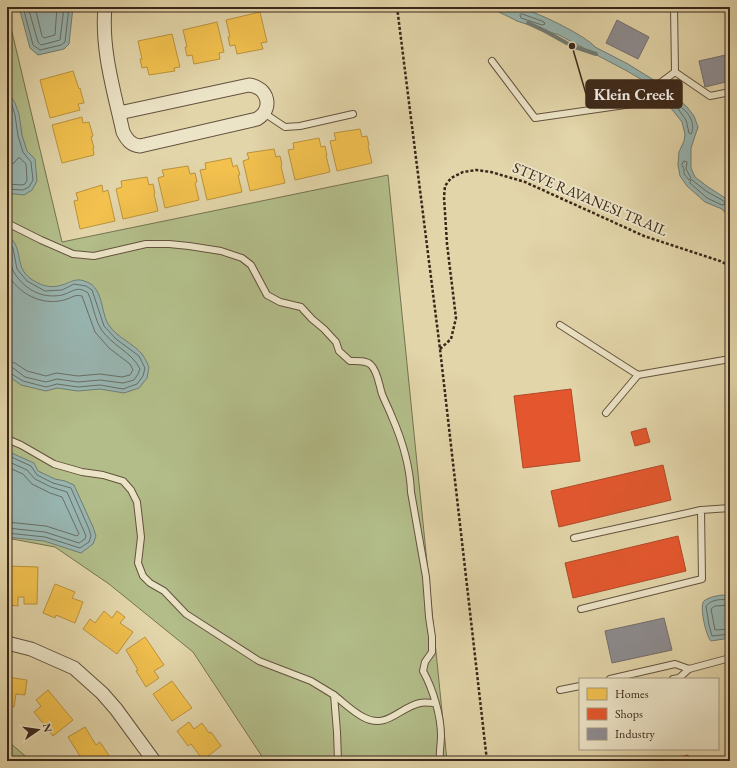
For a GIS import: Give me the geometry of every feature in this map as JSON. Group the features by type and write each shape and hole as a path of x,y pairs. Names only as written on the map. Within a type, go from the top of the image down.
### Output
{"street":[{"path":"105,7 106,46 109,72 119,113 126,139 130,143 140,146 249,122 257,119 264,113 267,103 265,94 261,89 255,85 249,85 119,113"},
{"path":"7,643 36,651 74,668 102,693 116,709 154,761"}],"lane":[{"path":"674,7 675,72"},
{"path":"492,60 535,118 632,104 675,72"},
{"path":"675,72 710,96 730,92"},
{"path":"264,113 285,127 300,126 353,114"},
{"path":"7,223 73,254 94,256 146,244 169,244 221,250 242,258 251,265 268,295 280,302 301,307 336,342 339,351 350,361 362,361 371,365 393,419 407,460 426,577 432,637 432,652 425,662 423,671 428,680 439,715 441,736 439,746 440,761"},
{"path":"560,325 638,375"},
{"path":"606,413 638,375 730,359"},
{"path":"7,440 21,445 54,464 123,481 131,490 137,502 141,537 138,563 144,576 150,583 164,591 186,614 259,661 311,681 334,695 350,709 364,718 379,722 391,718 420,703 435,703"},
{"path":"574,538 701,510 730,508"},
{"path":"581,609 702,579 701,510"},
{"path":"679,678 689,669 730,658"},
{"path":"614,678 675,664 689,669"},
{"path":"560,690 579,686"},
{"path":"334,695 338,761"}],"path":[{"path":"397,7 440,349 487,761"},
{"name":"STEVE RAVANESI TRAIL","path":"440,349 451,339 456,318 447,244 444,196 445,186 451,178 463,172 476,170 491,172 525,182 644,236 720,261 730,266"}],"green space":[{"path":"7,11 62,242 388,175 447,761 265,761 193,652 109,584 55,547 7,538"},
{"path":"7,742 9,742 31,761 7,761"}],"water":[{"path":"19,7 73,7 69,44 64,49 38,55 30,48"},
{"path":"489,7 521,9 542,16 583,37 595,47 628,64 665,87 687,107 694,116 698,127 691,148 691,168 695,177 730,201 730,218 722,209 705,202 687,186 680,176 678,165 679,152 684,141 685,134 682,122 666,102 663,91 659,91 627,71 559,35 517,21"},
{"path":"7,90 15,103 19,114 22,135 27,151 35,159 37,181 32,190 24,195 7,193 7,164 10,151 7,131"},
{"path":"7,235 16,246 22,268 34,281 45,286 53,287 74,280 80,280 87,282 96,289 108,324 116,333 138,350 149,367 147,378 139,388 124,393 100,389 78,391 57,388 46,391 21,385 7,375"},
{"path":"7,451 34,463 38,471 55,479 74,485 96,536 93,544 81,553 44,541 7,537"},
{"path":"722,595 730,596 730,638 711,641 704,621 702,609 703,604 704,601 708,599"}],"building: Homes":[{"path":"260,12 267,42 261,43 263,49 237,54 235,45 230,46 228,37 230,37 226,20"},
{"path":"217,22 224,52 219,53 220,59 194,64 192,55 187,56 185,47 187,47 183,30"},
{"path":"172,34 180,67 174,68 175,71 149,75 147,67 142,68 140,59 142,59 138,41"},
{"path":"73,71 84,103 78,104 80,110 50,118 40,80"},
{"path":"82,117 83,123 89,122 93,136 91,137 94,155 62,163 52,125"},
{"path":"360,129 362,137 367,136 372,163 337,171 330,141 336,140 334,133"},
{"path":"319,138 321,147 325,146 330,172 295,180 288,150 294,149 293,143"},
{"path":"274,149 276,157 280,156 285,183 250,191 243,161 249,159 247,153"},
{"path":"231,158 233,167 237,165 242,192 207,200 200,170 206,169 205,163"},
{"path":"188,166 190,174 195,173 197,182 195,183 199,200 165,208 158,178 164,176 162,170"},
{"path":"147,177 149,185 153,184 158,211 123,219 116,189 122,187 121,181"},
{"path":"102,185 103,192 108,190 115,221 80,229 74,201 78,200 76,193"},
{"path":"7,566 38,567 37,604 24,604 24,597 18,597 18,606 7,605"},
{"path":"55,584 75,592 72,598 83,602 75,623 56,615 55,618 43,613"},
{"path":"104,611 112,618 117,611 125,617 120,623 133,632 117,654 83,629 90,619 95,623"},
{"path":"145,637 164,665 154,671 159,678 146,687 126,650"},
{"path":"8,677 27,680 25,695 16,694 14,707 7,706"},
{"path":"172,681 192,708 172,721 153,694"},
{"path":"48,690 73,720 53,736 34,712 41,706 36,700"},
{"path":"189,722 194,729 202,723 209,733 211,732 221,746 203,760 191,744 188,746 177,731"},
{"path":"85,727 96,745 100,742 110,757 104,761 83,761 68,737"}],"building: Shops":[{"path":"571,389 580,461 523,468 514,396"},
{"path":"646,428 650,442 635,446 631,432"},
{"path":"663,465 671,500 559,527 551,491"},
{"path":"678,536 686,571 573,598 565,563"},
{"path":"688,755 690,761 664,761"}],"building: Industry":[{"path":"617,20 649,37 638,59 606,43"},
{"path":"730,54 730,81 705,87 699,61"},
{"path":"664,618 672,650 612,663 605,631"}],"waterway":[{"path":"528,23 572,46 596,54"},
{"path":"659,90 668,98"}],"place":[{"name":"Klein Creek","path":"572,46"}]}
